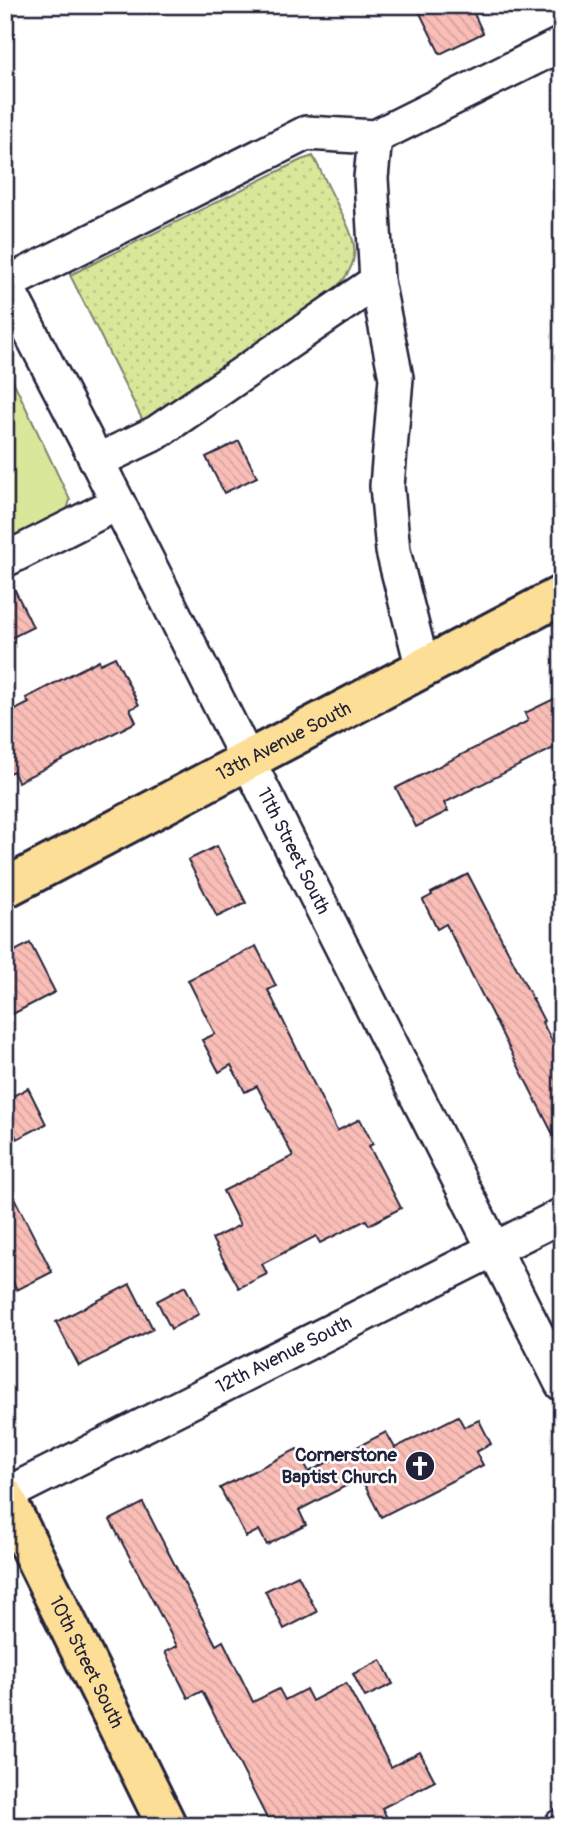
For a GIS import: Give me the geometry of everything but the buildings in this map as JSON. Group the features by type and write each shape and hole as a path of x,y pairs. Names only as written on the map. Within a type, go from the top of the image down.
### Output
{"main road":[{"name":"13th Avenue South","path":"5,888 562,595"},
{"name":"10th Street South","path":"5,1496 167,1826"}],"street":[{"path":"6,283 306,133 375,137 562,44"},
{"path":"375,137 371,178 377,281 396,378 387,486 393,551 423,668"},
{"path":"97,461 156,433 377,281"},
{"name":"11th Street South","path":"6,283 562,1384"},
{"path":"5,560 118,503"},
{"name":"12th Avenue South","path":"5,1496 562,1214"}],"green space":[{"path":"313,156 353,240 354,259 344,279 334,290 145,425 70,275"},
{"path":"5,364 70,500 65,517 5,546"}],"place":[{"name":"Cornerstone Baptist Church","path":"420,1466"}]}
